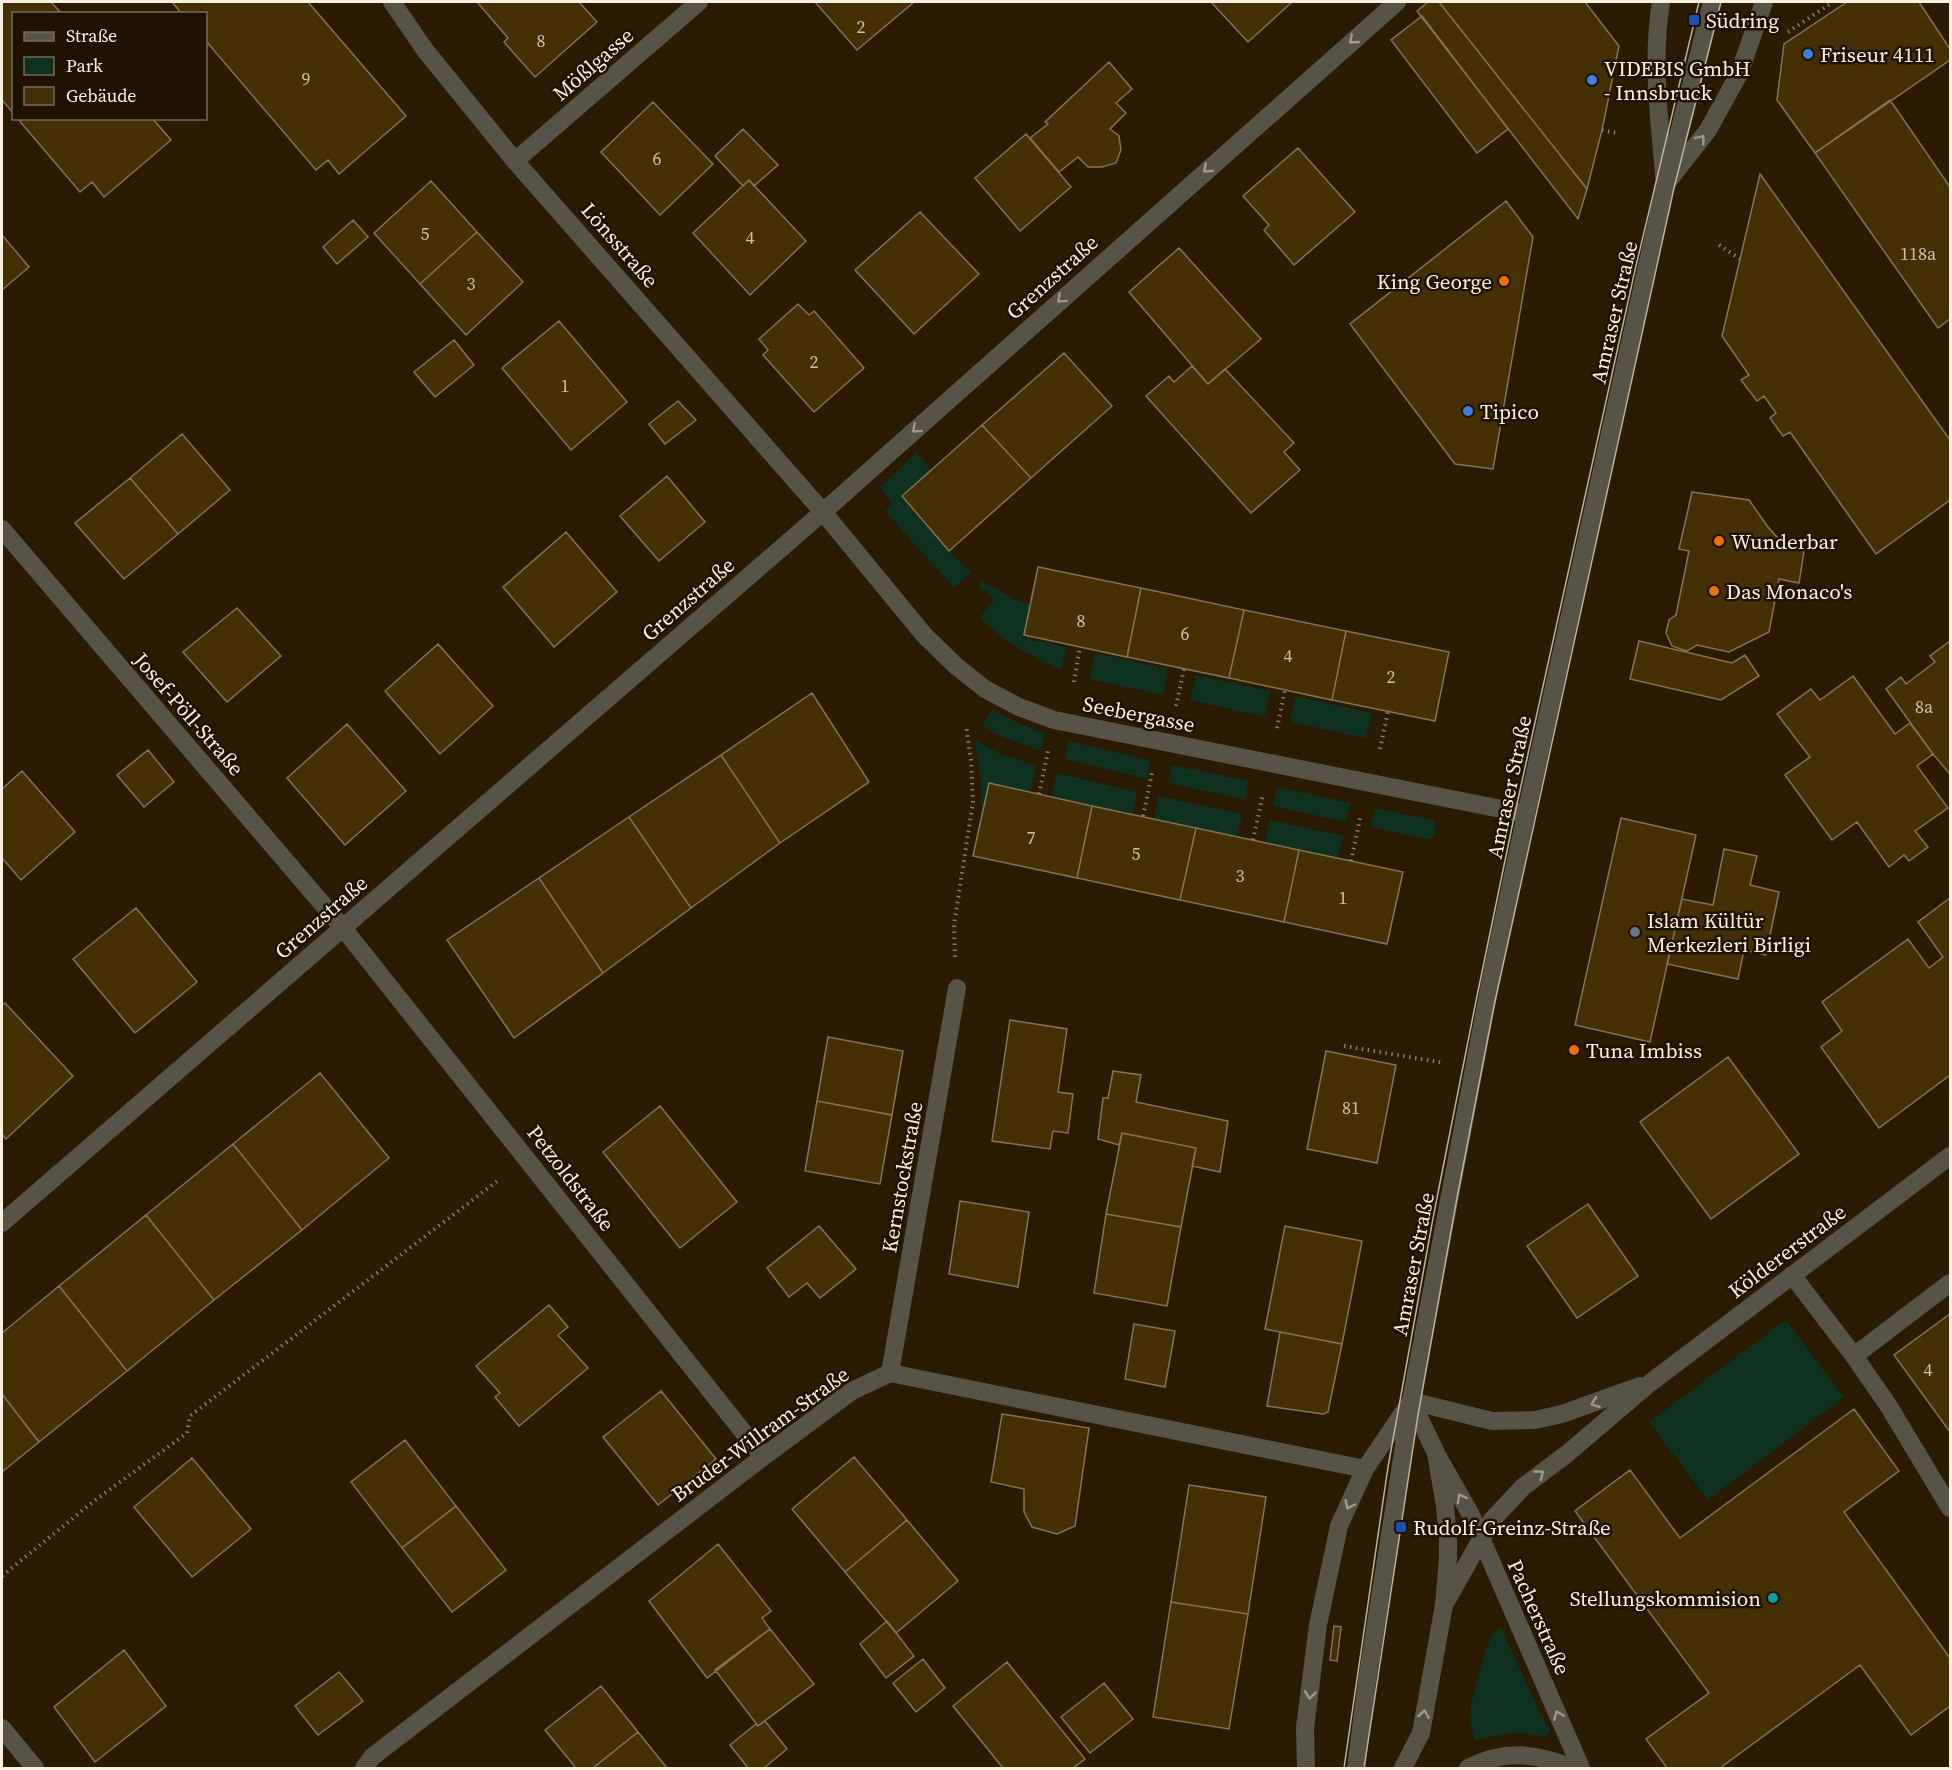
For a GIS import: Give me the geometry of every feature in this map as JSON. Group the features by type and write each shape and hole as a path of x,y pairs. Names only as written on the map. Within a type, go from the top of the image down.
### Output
{"street":[{"name":"Lönsstraße","path":"392,2 425,50 516,160 822,512"},
{"name":"Mößlgasse","path":"516,160 699,2"},
{"name":"Grenzstraße","path":"2,1222 822,512 1397,2"},
{"name":"Amraser Straße","path":"1306,1768 1305,1728 1321,1614 1338,1526 1365,1469 1411,1401 1474,1068 1526,814 1665,185 1657,86 1657,27 1661,2"},
{"path":"1665,185 1712,2"},
{"name":"Amraser Straße","path":"1665,185 1708,130 1739,74 1764,2"},
{"name":"Seebergasse","path":"822,512 925,636 956,666 985,689 1019,707 1054,720 1526,814"},
{"name":"Josef-Pöll-Straße","path":"2,529 343,928"},
{"name":"Petzoldstraße","path":"343,928 763,1457"},
{"name":"Kernstockstraße","path":"890,1373 957,988"},
{"name":"Köldererstraße","path":"1444,1605 1492,1520 1523,1487 1568,1453 1650,1383 1950,1156"},
{"path":"1792,1275 1888,1405 1950,1508"},
{"path":"1854,1356 1950,1283"},
{"path":"890,1373 1365,1469"},
{"name":"Bruder-Willram-Straße","path":"364,1768 372,1757 763,1457 852,1391 890,1373"},
{"name":"Köldererstraße","path":"1411,1401 1492,1421 1534,1420 1562,1414 1650,1383"},
{"path":"1403,1768 1421,1733 1444,1605 1448,1540 1436,1453 1411,1401"},
{"path":"1353,1767 1411,1401"},
{"name":"Pacherstraße","path":"1436,1453 1471,1515 1581,1768"},
{"path":"2,1728 35,1768"},
{"path":"1468,1768 1492,1757 1515,1755 1536,1756 1573,1768"}],"path":[{"path":"1788,33 1833,2"},
{"path":"1602,130 1617,133"},
{"path":"1719,246 1740,259"},
{"path":"1074,682 1080,647"},
{"path":"1176,706 1184,669"},
{"path":"1277,728 1285,690"},
{"path":"1380,749 1388,711"},
{"path":"957,988 954,925 973,802 966,725"},
{"path":"1039,794 1044,769"},
{"path":"1143,816 1148,794"},
{"path":"1253,840 1258,818"},
{"path":"1351,861 1356,839"},
{"path":"1344,1046 1474,1068"},
{"path":"2,1576 94,1501 188,1433 190,1416 527,1159"}],"green space":[{"path":"917,452 931,470 902,496 949,551 971,572 954,588 885,511 893,504 880,487"},
{"path":"983,581 1011,598 1030,605 1023,638 1067,647 1061,670 1028,654 1008,641 980,617 994,600 978,586"},
{"path":"1095,653 1168,669 1163,695 1089,679"},
{"path":"1196,675 1270,691 1265,717 1190,700"},
{"path":"1295,696 1372,713 1366,738 1290,722"},
{"path":"992,710 1045,734 1041,751 1000,736 982,725"},
{"path":"975,740 999,753 1036,766 1030,792 989,783 981,818 981,784"},
{"path":"1069,741 1150,760 1147,779 1065,759"},
{"path":"1171,765 1249,781 1245,800 1168,783"},
{"path":"1057,773 1137,792 1133,814 1051,797"},
{"path":"1277,787 1350,803 1346,822 1273,806"},
{"path":"1158,796 1242,814 1237,836 1154,819"},
{"path":"1375,808 1433,820 1436,824 1434,837 1427,839 1370,827"},
{"path":"1270,820 1343,836 1338,858 1265,842"},
{"path":"1786,1320 1844,1397 1708,1500 1649,1422"},
{"path":"1501,1627 1540,1713 1551,1731 1546,1735 1512,1733 1475,1741 1470,1718 1471,1704 1486,1648 1493,1633"}],"building":[{"path":"2,2 51,2 60,12 12,12 12,112 2,100"},
{"path":"172,2 308,2 406,116 339,174 328,160 316,170 207,42 207,12 180,12"},
{"path":"477,2 579,2 597,22 535,77 504,42 508,38"},
{"path":"815,2 914,2 857,50"},
{"path":"1211,2 1292,2 1248,42"},
{"path":"1428,2 1439,2 1587,189 1578,219 1417,11"},
{"path":"1439,2 1585,2 1619,46 1587,189"},
{"path":"1847,2 1919,2 1950,49 1950,60 1815,153 1777,100 1784,44"},
{"path":"1422,16 1508,129 1477,153 1391,40"},
{"path":"1109,62 1132,89 1116,103 1126,113 1110,129 1119,136 1121,150 1116,163 1102,167 1088,167 1078,157 1059,172 1030,138 1048,124 1045,122"},
{"path":"1890,100 1950,187 1950,319 1938,328 1815,153"},
{"path":"653,102 713,164 660,215 601,152"},
{"path":"19,120 154,120 171,140 104,197 92,182 80,192"},
{"path":"743,129 778,165 754,186 749,180 743,186 715,156"},
{"path":"1026,134 1071,187 1020,231 975,178"},
{"path":"1298,148 1355,212 1294,265 1264,230 1269,225 1243,196"},
{"path":"1760,174 1950,440 1950,500 1876,554 1790,432 1783,436 1770,418 1776,413 1764,396 1757,401 1741,380 1749,375 1722,336"},
{"path":"749,180 806,241 750,295 693,233"},
{"path":"431,181 477,232 420,284 374,233"},
{"path":"1506,201 1533,237 1493,469 1455,464 1350,324"},
{"path":"920,212 979,274 914,334 855,270"},
{"path":"353,220 368,237 337,264 323,247"},
{"path":"477,232 523,282 466,335 420,284"},
{"path":"2,235 29,267 2,290"},
{"path":"1179,248 1261,339 1208,384 1129,292"},
{"path":"798,304 809,315 814,311 864,368 814,412 763,355 768,350 759,339"},
{"path":"559,321 627,402 571,450 502,368"},
{"path":"454,340 474,365 435,397 414,372"},
{"path":"1064,353 1112,406 1031,478 982,425"},
{"path":"1192,366 1208,384 1225,369 1294,443 1284,452 1300,470 1251,513 1146,396 1169,376 1174,382"},
{"path":"678,401 696,420 665,444 649,424"},
{"path":"982,425 1031,478 949,551 902,496"},
{"path":"182,434 230,490 178,534 130,478"},
{"path":"667,476 705,522 659,561 620,516"},
{"path":"130,478 178,534 124,579 75,523"},
{"path":"1692,492 1749,500 1768,527 1787,548 1804,551 1799,583 1779,579 1769,632 1729,652 1697,645 1687,651 1672,646 1666,633 1669,620 1676,615 1689,551 1679,549"},
{"path":"566,532 617,592 554,647 503,587"},
{"path":"1038,567 1141,588 1127,657 1024,635"},
{"path":"1141,588 1244,610 1229,678 1127,657"},
{"path":"237,608 281,656 227,702 183,652"},
{"path":"1244,610 1346,631 1332,700 1229,678"},
{"path":"1346,631 1449,652 1435,721 1332,700"},
{"path":"1639,641 1732,663 1745,655 1759,676 1721,700 1630,679"},
{"path":"1950,641 1949,773 1886,689 1901,677 1906,684 1935,662 1930,656"},
{"path":"438,644 493,706 440,754 385,691"},
{"path":"1853,676 1895,734 1910,723 1933,754 1917,766 1948,808 1915,831 1928,847 1909,861 1904,855 1889,867 1857,822 1832,840 1785,775 1810,757 1777,714 1811,689 1820,700"},
{"path":"812,693 869,782 780,843 721,755"},
{"path":"347,724 406,791 345,845 287,778"},
{"path":"148,750 174,782 144,807 117,775"},
{"path":"721,755 780,843 691,908 629,817"},
{"path":"22,771 75,832 21,880 2,858 2,789"},
{"path":"989,783 1092,806 1077,878 973,856"},
{"path":"1092,806 1196,828 1180,900 1077,878"},
{"path":"629,817 691,908 603,973 539,878"},
{"name":"Islam Kültür Merkezleri Birligi","path":"1621,818 1696,835 1650,1042 1575,1025"},
{"path":"1196,828 1299,850 1284,922 1180,900"},
{"path":"1724,849 1757,856 1750,885 1779,892 1766,955 1744,950 1738,979 1667,964 1682,899 1713,905"},
{"path":"1299,850 1403,872 1387,944 1284,922"},
{"path":"539,878 603,973 514,1038 447,940"},
{"path":"1950,898 1950,1075 1879,1128 1821,1047 1842,1031 1822,1002 1908,939 1929,968 1943,957 1918,922"},
{"path":"136,908 197,982 135,1033 73,959"},
{"path":"5,1003 73,1076 6,1139 2,1134 2,1005"},
{"path":"1010,1020 1067,1029 1058,1092 1073,1094 1068,1133 1053,1131 1050,1149 992,1141"},
{"path":"828,1037 903,1051 892,1115 817,1101"},
{"path":"1326,1051 1396,1065 1377,1163 1307,1149"},
{"path":"1728,1057 1799,1154 1711,1219 1640,1122"},
{"path":"1113,1071 1141,1075 1136,1102 1228,1121 1220,1172 1192,1166 1196,1148 1122,1133 1119,1145 1098,1139 1103,1098 1108,1098"},
{"path":"320,1073 389,1158 302,1230 233,1144"},
{"path":"817,1101 892,1115 880,1184 805,1171"},
{"path":"660,1106 737,1202 680,1248 603,1152"},
{"path":"1122,1133 1196,1148 1181,1227 1106,1214"},
{"path":"233,1144 302,1230 214,1300 146,1215"},
{"path":"960,1201 1029,1212 1018,1287 949,1274"},
{"path":"1588,1204 1638,1276 1577,1318 1527,1246"},
{"path":"1106,1214 1181,1227 1167,1306 1094,1293"},
{"path":"146,1215 214,1300 127,1371 59,1286"},
{"path":"819,1226 856,1269 820,1298 807,1283 789,1297 767,1268"},
{"path":"1285,1226 1362,1241 1342,1344 1265,1329"},
{"path":"59,1286 127,1371 39,1442 2,1394 2,1333"},
{"path":"549,1305 568,1327 558,1335 588,1368 519,1426 495,1397 500,1393 476,1366"},
{"path":"1950,1314 1950,1432 1894,1355"},
{"path":"1134,1324 1175,1331 1165,1387 1125,1379"},
{"path":"1280,1332 1342,1344 1328,1412 1323,1414 1267,1406"},
{"path":"661,1391 716,1459 658,1505 603,1437"},
{"path":"2,1394 39,1442 2,1472"},
{"name":"Stellungskommision","path":"1854,1409 1899,1471 1844,1512 1950,1658 1950,1706 1911,1735 1860,1665 1720,1768 1667,1768 1646,1739 1709,1693 1575,1511 1630,1470 1680,1538"},
{"path":"1002,1414 1089,1428 1075,1526 1057,1534 1032,1527 1024,1512 1024,1489 991,1482"},
{"path":"405,1440 456,1506 402,1548 351,1482"},
{"path":"854,1457 907,1520 845,1572 792,1509"},
{"path":"192,1458 251,1529 192,1577 134,1507"},
{"path":"1189,1485 1266,1497 1248,1614 1171,1602"},
{"path":"456,1506 506,1570 452,1612 402,1548"},
{"path":"907,1520 958,1581 896,1633 845,1572"},
{"path":"718,1544 771,1611 762,1618 770,1629 707,1678 649,1601"},
{"path":"1171,1602 1248,1614 1229,1729 1153,1717"},
{"path":"887,1621 914,1656 886,1678 860,1644"},
{"path":"1334,1626 1341,1627 1337,1661 1330,1660"},
{"path":"770,1629 814,1684 758,1726 715,1670"},
{"path":"124,1650 166,1706 95,1762 54,1707"},
{"path":"923,1659 945,1688 916,1712 893,1683"},
{"path":"1007,1662 1085,1759 1073,1768 1003,1768 953,1706"},
{"path":"339,1672 363,1701 318,1735 295,1706"},
{"path":"1104,1683 1133,1719 1090,1753 1061,1717"},
{"path":"601,1686 638,1732 593,1768 576,1768 545,1730"},
{"path":"765,1721 787,1749 764,1768 748,1768 730,1745 756,1724 758,1726"},
{"path":"638,1732 667,1768 593,1768"}],"tram line":[{"path":"1344,1768 1388,1467 1433,1218 1477,996 1513,822 1635,270 1699,2"},
{"path":"1364,1768 1418,1415 1494,1006 1674,188 1721,2"}],"place":[{"name":"Südring","path":"1694,20"},
{"name":"Friseur 4111","path":"1808,54"},
{"name":"VIDEBIS GmbH - Innsbruck","path":"1592,80"},
{"name":"King George","path":"1504,281"},
{"name":"Tipico","path":"1468,411"},
{"name":"Wunderbar","path":"1719,541"},
{"name":"Das Monaco's","path":"1714,591"},
{"name":"Islam Kültür Merkezleri Birligi","path":"1635,932"},
{"name":"Tuna Imbiss","path":"1574,1050"},
{"name":"Rudolf-Greinz-Straße","path":"1401,1527"},
{"name":"Stellungskommision","path":"1773,1598"}]}
